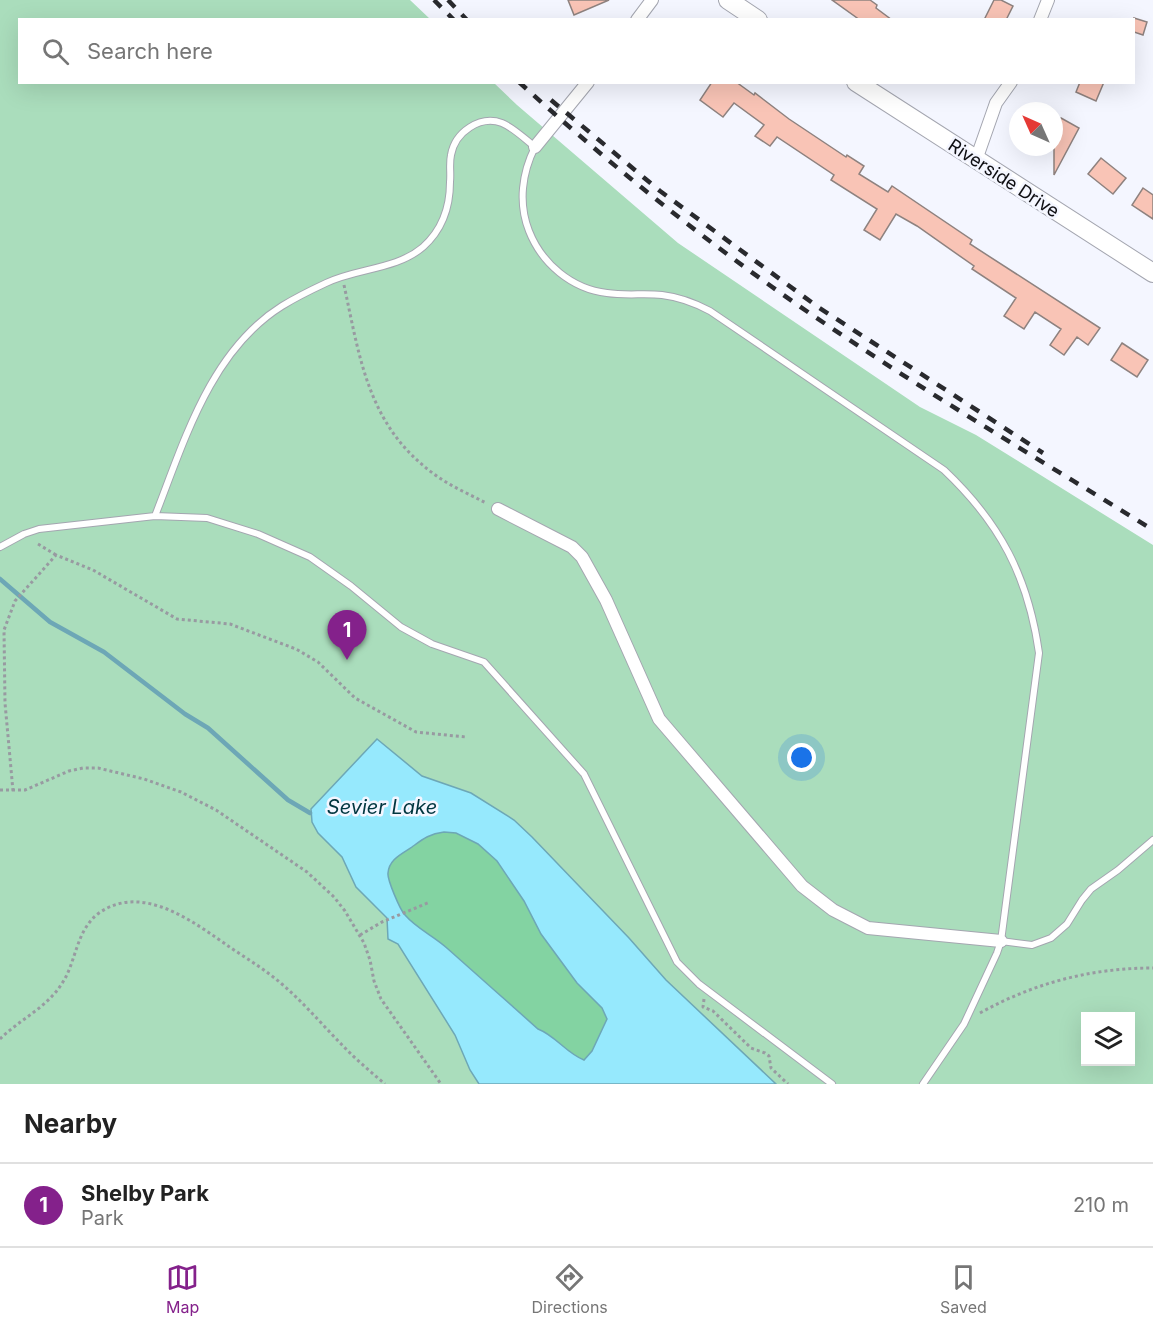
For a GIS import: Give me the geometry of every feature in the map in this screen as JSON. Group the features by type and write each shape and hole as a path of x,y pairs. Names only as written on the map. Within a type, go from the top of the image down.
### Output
{"street":[{"path":"638,18 652,0"},
{"path":"728,0 755,18"},
{"path":"1041,18 1048,0"},
{"path":"535,147 586,84"},
{"name":"Riverside Drive","path":"859,84 1153,273"},
{"path":"976,160 996,103 1010,84"},
{"path":"498,509 572,547 582,557 606,600 659,719 789,872 817,899 850,921 868,928 1001,941"}],"lane":[{"path":"155,516 191,423 208,388 227,358 248,334 280,307 328,281 406,258 430,240 441,224 448,205 452,151 458,138 469,128 482,122 500,123 511,128 535,147 523,181 524,211 532,239 538,250 554,268 573,282 596,291 674,297 710,311 944,470 966,490 985,513 1002,538 1016,565 1035,623 1039,653 1001,941 964,1024 923,1084"},
{"path":"0,547 39,529 155,516 207,518 285,545 330,570 401,627 432,644 484,662 584,774 677,962 725,1005 832,1084"},
{"path":"1001,941 1032,945 1057,934 1067,924 1086,894 1153,840"}],"path":[{"path":"343,277 364,377 385,421 415,458 434,474 454,487 498,509"},
{"path":"38,544 56,555 93,570 177,619 230,624 296,649 318,662 355,698 416,732 466,737"},
{"path":"13,791 5,703 4,630 15,601 56,555"},
{"path":"0,790 25,790 69,771 91,768 144,779 181,792 216,810 307,872 334,897 360,934 381,999 441,1084"},
{"path":"0,1039 48,1000 62,985 71,967 80,937 91,920 114,906 127,902 141,902 163,907 203,928 275,978 385,1084"},
{"path":"360,934 430,902"},
{"path":"964,1024 997,1003 1062,979 1095,971 1153,968"},
{"path":"703,1007 713,1011 751,1048 769,1056 771,1068 788,1084"}],"green space":[{"path":"0,0 410,0 429,18 18,18 18,84 495,84 678,243 920,407 976,435 1153,545 1153,1084 0,1084"},
{"path":"444,832 456,833 478,844 497,861 524,901 541,934 577,983 602,1008 607,1019 592,1051 584,1060 538,1029 403,912 388,876 391,864 397,857 423,839"}],"water":[{"name":"Sevier Lake","path":"377,739 422,776 471,793 514,820 532,837 666,980 776,1084 479,1084 470,1070 455,1035 398,944 388,939 387,918 356,887 342,857 318,833 312,822 311,809","holes":["444,832 456,833 478,844 497,861 524,901 541,934 577,983 602,1008 607,1019 592,1051 584,1060 538,1029 403,912 388,876 393,860 427,837"]}],"building":[{"path":"568,0 609,0 574,15"},
{"path":"832,0 870,0 889,18 857,18"},
{"path":"994,0 1001,0 1013,6 1007,18 985,18"},
{"path":"1135,18 1147,22 1143,35 1135,32"},
{"path":"711,84 739,84 754,95 755,93 789,119 846,157 847,155 864,166 859,174 888,192 892,186 972,240 970,244 1100,328 1088,345 1077,337 1064,355 1050,345 1061,329 1035,312 1024,329 1004,316 1016,298 972,269 974,266 917,226 896,214 880,240 864,230 877,209 831,180 834,175 777,137 770,146 755,136 764,125 734,103 723,117 700,100"},
{"path":"1079,84 1103,84 1096,101 1076,92"},
{"path":"1063,119 1079,128 1054,175 1054,156 1063,156"},
{"path":"1101,158 1126,178 1113,194 1088,174"},
{"path":"1143,188 1153,195 1153,219 1132,205"},
{"path":"1122,343 1148,360 1137,377 1111,360"}],"waterway":[{"path":"0,579 50,622 104,652 185,714 208,728 288,800 310,813"}],"railway":[{"path":"434,0 452,18"},
{"path":"448,0 465,18"},
{"path":"521,84 677,216 802,308 998,435 1153,530"},
{"path":"551,100 660,191 818,307 1043,453"}],"place":[{"name":"Shelby Park","path":"347,660"}]}
